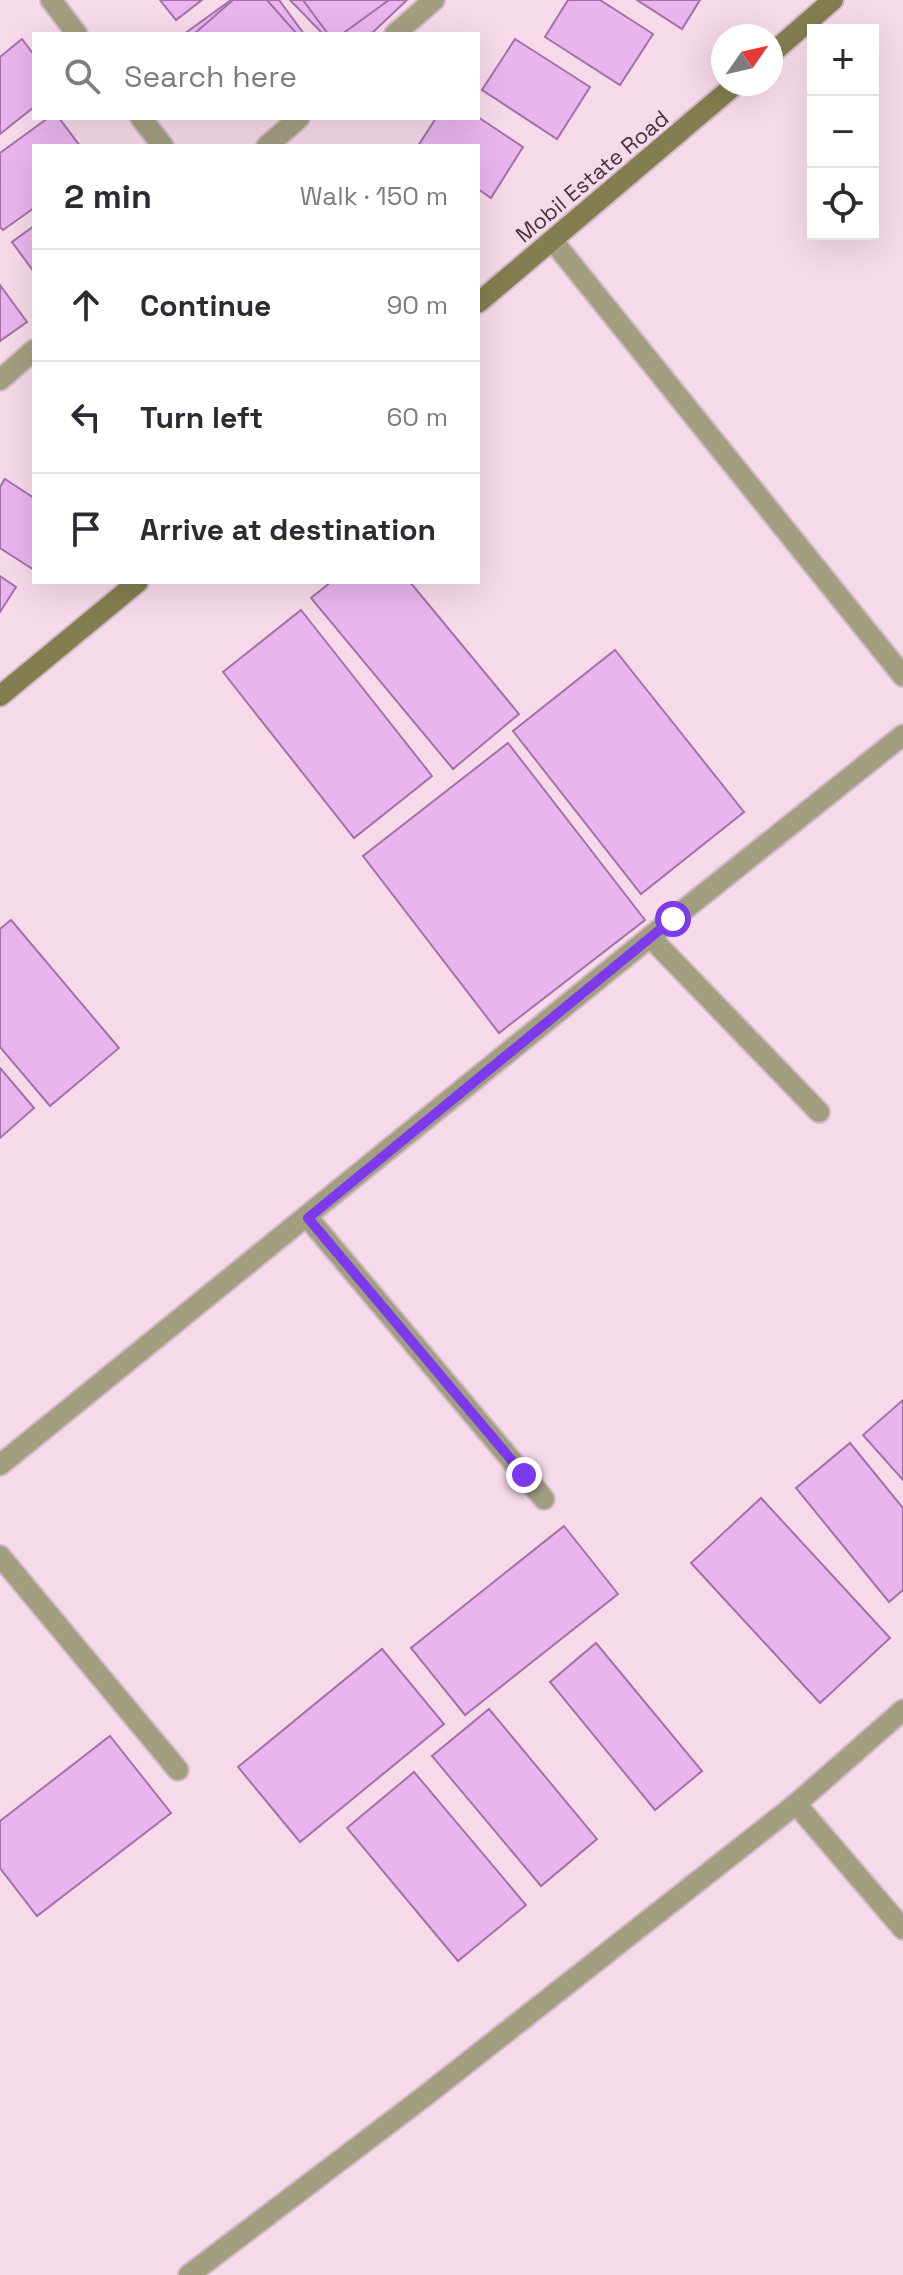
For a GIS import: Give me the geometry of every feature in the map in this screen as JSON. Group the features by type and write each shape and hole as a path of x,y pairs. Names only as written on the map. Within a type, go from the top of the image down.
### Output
{"main road":[{"path":"783,44 833,0"},
{"name":"Mobil Estate Road","path":"480,301 722,96"},
{"path":"0,696 136,584"}],"street":[{"path":"51,0 75,32"},
{"path":"397,32 434,0"},
{"path":"143,120 161,144"},
{"path":"269,144 297,120"},
{"path":"553,241 903,676"},
{"path":"0,380 32,352"},
{"path":"0,1465 903,735"},
{"path":"650,937 819,1112"},
{"path":"308,1218 544,1499"},
{"path":"0,1556 178,1770"},
{"path":"189,2275 425,2096 796,1804 903,1710"},
{"path":"796,1804 903,1929"}],"building":[{"path":"160,0 202,0 176,20"},
{"path":"231,0 279,0 303,32 187,32"},
{"path":"233,0 267,0 295,32 196,32"},
{"path":"290,0 407,0 373,32 321,32"},
{"path":"303,0 389,0 345,32 327,32"},
{"path":"568,0 600,0 653,34 620,85 545,37"},
{"path":"637,0 700,0 682,29"},
{"path":"22,39 32,52 32,109 0,134 0,57"},
{"path":"515,39 590,87 557,139 482,90"},
{"path":"480,118 523,147 491,198 480,190 480,144 419,144 435,120"},
{"path":"45,120 60,120 78,144 32,144 32,209 3,230 0,227 0,153"},
{"path":"32,227 32,269 12,242"},
{"path":"0,285 27,322 0,341"},
{"path":"5,479 32,497 32,569 0,548 0,487"},
{"path":"0,576 16,587 0,612"},
{"path":"328,584 412,584 519,714 453,769 311,598"},
{"path":"301,610 432,776 354,838 223,672"},
{"path":"615,650 744,812 641,894 513,731"},
{"path":"508,743 645,920 499,1033 363,856"},
{"path":"11,920 119,1048 50,1106 0,1047 0,929"},
{"path":"0,1068 34,1108 0,1138"},
{"path":"903,1400 903,1480 863,1435"},
{"path":"850,1443 903,1508 903,1590 889,1602 796,1488"},
{"path":"761,1498 890,1638 820,1703 691,1563"},
{"path":"564,1526 618,1594 465,1715 411,1648"},
{"path":"596,1643 702,1771 655,1810 550,1682"},
{"path":"382,1649 444,1724 300,1842 238,1767"},
{"path":"489,1709 597,1839 541,1886 432,1756"},
{"path":"110,1736 171,1813 37,1916 0,1868 0,1821"},
{"path":"414,1772 526,1905 458,1961 347,1828"}],"route":[{"path":"524,1475 308,1218 673,919"}]}
